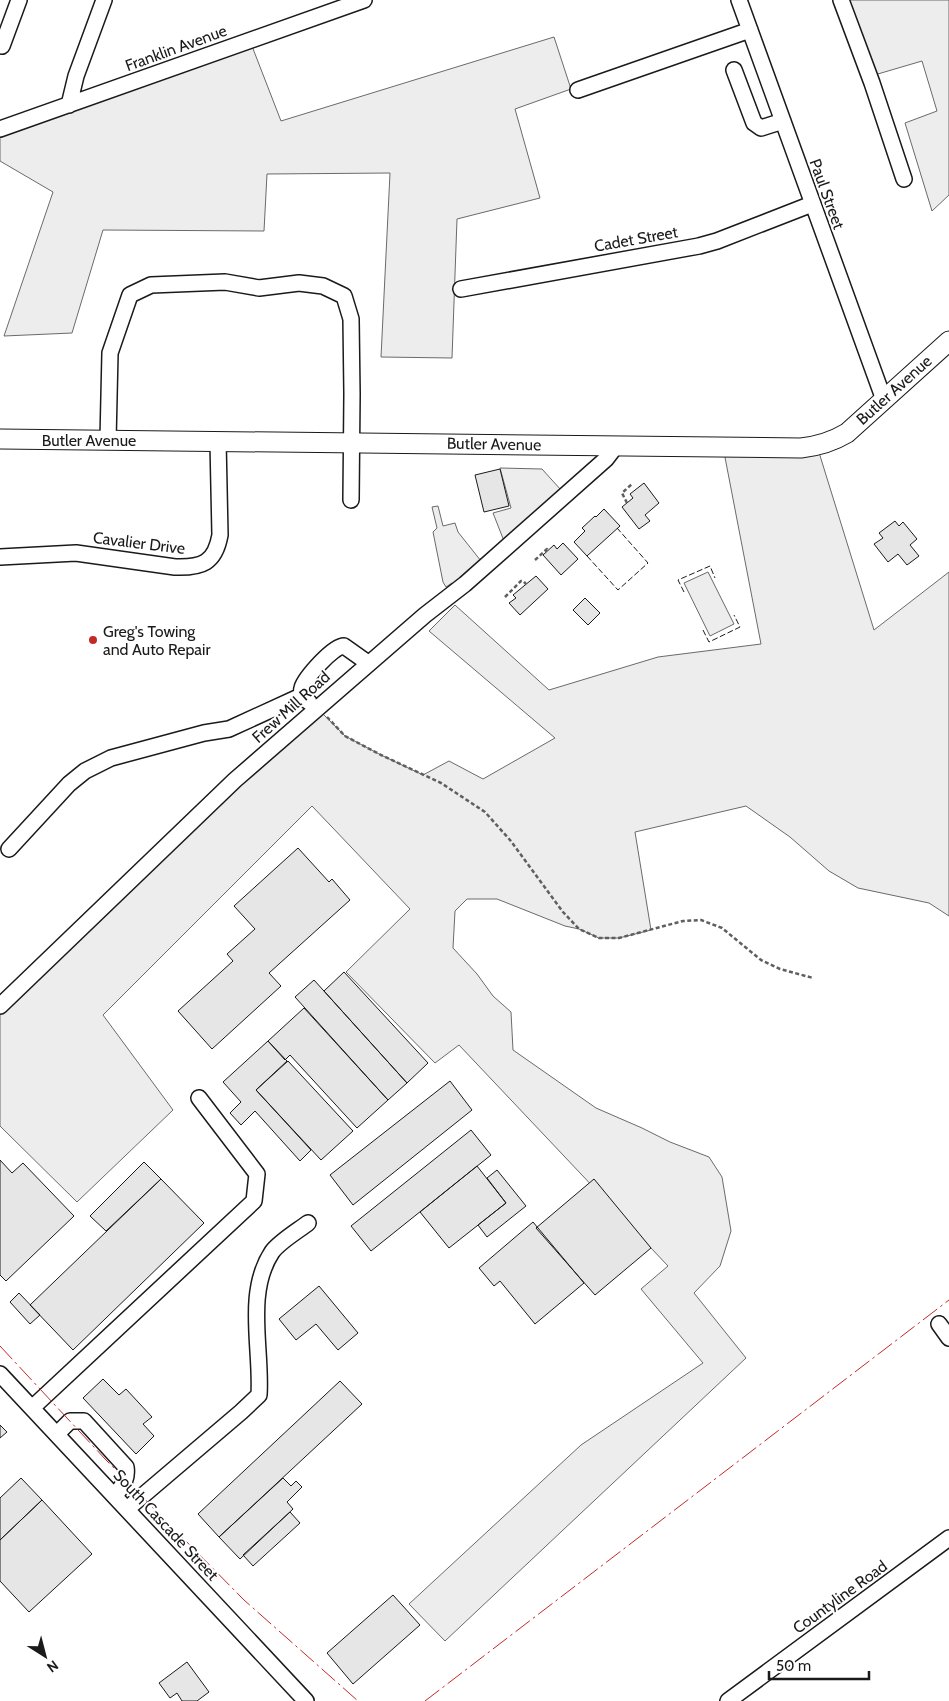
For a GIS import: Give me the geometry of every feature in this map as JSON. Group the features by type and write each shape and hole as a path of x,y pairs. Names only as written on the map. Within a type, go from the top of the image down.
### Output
{"main road":[{"name":"Butler Avenue","path":"0,440 801,448 833,441 847,433 949,341"}],"street":[{"path":"2,46 19,0"},
{"path":"69,105 76,76 104,0"},
{"name":"Franklin Avenue","path":"0,129 364,0"},
{"name":"Paul Street","path":"739,0 884,400"},
{"path":"841,0 872,83 904,179"},
{"path":"578,90 750,30"},
{"path":"734,70 754,123 761,128 782,121"},
{"name":"Cadet Street","path":"461,289 717,242 812,204"},
{"path":"108,440 110,353 130,294 151,285 225,282 259,288 299,283 323,286 344,296 351,319 351,500"},
{"name":"Cavalier Drive","path":"0,557 76,553 175,567 190,568 202,564 212,558 218,549 220,535 218,441"},
{"name":"Frew Mill Road","path":"0,1006 228,787 368,663 465,584 606,458 616,446"},
{"path":"301,696 302,687 327,655 340,646 344,646 368,663"},
{"path":"301,696 316,708"},
{"path":"10,848 69,784 85,771 111,758 229,729 301,696"},
{"path":"32,1408 254,1201 256,1174 199,1098"},
{"path":"127,1509 259,1395 260,1378 256,1320 261,1275 273,1250 308,1222"},
{"path":"939,1324 949,1338"},
{"name":"South Cascade Street","path":"0,1374 306,1701"},
{"path":"56,1434 70,1421 84,1421 126,1467 127,1476 125,1482 115,1496"},
{"name":"Countyline Road","path":"728,1701 949,1538"}],"path":[{"path":"627,503 622,493 632,484"},
{"path":"535,560 548,550"},
{"path":"505,597 521,582 523,581 526,584"},
{"path":"316,708 346,736 441,784 485,812 510,840 563,912 579,929 599,938 619,938 683,921 701,920 722,928 762,960 780,969 813,978"}],"shaded area":[{"path":"843,0 949,0 949,195 932,211 905,123 937,111 922,61 871,76"},
{"path":"554,37 571,89 515,109 540,198 457,219 452,358 381,357 390,173 267,174 264,231 103,230 72,333 4,336 53,192 0,161 0,129 250,41 281,121"},
{"path":"817,446 874,630 949,572 949,916 929,903 858,888 829,871 790,837 746,806 635,832 651,930 619,938 599,938 497,899 467,899 455,911 453,948 477,974 493,996 511,1012 513,1050 596,1108 670,1142 709,1157 722,1177 731,1231 720,1266 694,1293 746,1358 445,1641 409,1604 581,1445 703,1363 641,1289 668,1266 459,1045 435,1063 346,972 410,909 312,806 103,1015 173,1110 77,1202 0,1126 0,1006 317,708 345,736 423,775 449,761 483,779 555,738 429,631 455,605 549,690 658,657 761,644 723,447"},
{"path":"500,468 542,469 561,490 504,541 493,513 511,508"},
{"path":"438,506 443,526 455,523 458,532 481,561 455,587 452,583 446,587 443,582 433,532 437,528 432,507"},
{"path":"708,572 734,624 710,636 684,583"}],"building":[{"path":"500,469 509,506 484,512 475,475"},
{"path":"644,483 659,503 645,515 650,521 639,529 622,507 633,498 630,494"},
{"path":"604,509 620,526 587,556 574,542 585,531 582,528"},
{"path":"895,521 899,526 903,522 917,539 910,545 919,556 907,565 898,554 888,562 874,544 883,538 879,533"},
{"path":"563,543 578,559 561,575 543,555 554,545 557,549"},
{"path":"536,576 548,589 520,615 509,603 516,598 513,595"},
{"path":"585,598 600,613 588,625 573,610"},
{"path":"298,848 329,882 332,879 350,900 269,973 281,986 212,1049 178,1011 233,961 227,954 255,929 234,906"},
{"path":"344,972 428,1063 407,1083 324,991"},
{"path":"314,980 407,1083 388,1100 295,997"},
{"path":"304,1008 388,1100 357,1128 290,1055 285,1060 268,1041"},
{"path":"268,1041 287,1061 256,1090 311,1150 300,1161 255,1111 241,1125 230,1113 241,1102 223,1082"},
{"path":"288,1061 353,1131 321,1160 256,1090"},
{"path":"450,1081 472,1110 353,1205 330,1175"},
{"path":"471,1130 491,1155 371,1251 351,1226"},
{"path":"0,1160 12,1173 23,1163 74,1216 6,1281 0,1275"},
{"path":"144,1162 161,1179 106,1231 90,1216"},
{"path":"477,1166 506,1203 449,1248 420,1212"},
{"path":"497,1170 526,1206 487,1237 478,1225 506,1203 487,1178"},
{"path":"161,1179 204,1223 73,1350 30,1305"},
{"path":"594,1179 651,1248 595,1295 536,1228"},
{"path":"533,1222 584,1283 535,1324 500,1281 494,1286 479,1268"},
{"path":"319,1286 358,1333 338,1350 316,1324 296,1340 279,1319"},
{"path":"19,1293 40,1315 30,1324 10,1302"},
{"path":"103,1379 119,1395 126,1389 152,1417 143,1424 154,1436 136,1454 83,1398"},
{"path":"340,1381 362,1404 219,1537 198,1514"},
{"path":"0,1425 7,1432 0,1438"},
{"path":"21,1478 42,1500 0,1540 0,1498"},
{"path":"283,1478 291,1486 296,1481 302,1487 287,1502 293,1509 240,1559 219,1537"},
{"path":"42,1500 92,1554 29,1612 0,1581 0,1540"},
{"path":"290,1512 300,1523 253,1566 243,1555"},
{"path":"393,1595 420,1625 353,1684 327,1653"},
{"path":"187,1662 209,1692 197,1701 182,1701 177,1693 170,1698 159,1683"}],"fence":[{"path":"587,556 618,590 648,563 617,528"},
{"path":"684,592 678,580 710,566 715,578"},
{"path":"703,630 709,642 740,627 734,615"}],"power":[{"path":"425,1701 949,1300"},
{"path":"0,1346 106,1460 244,1600 358,1701"}],"place":[{"name":"Greg's Towing and Auto Repair","path":"93,640"}]}
